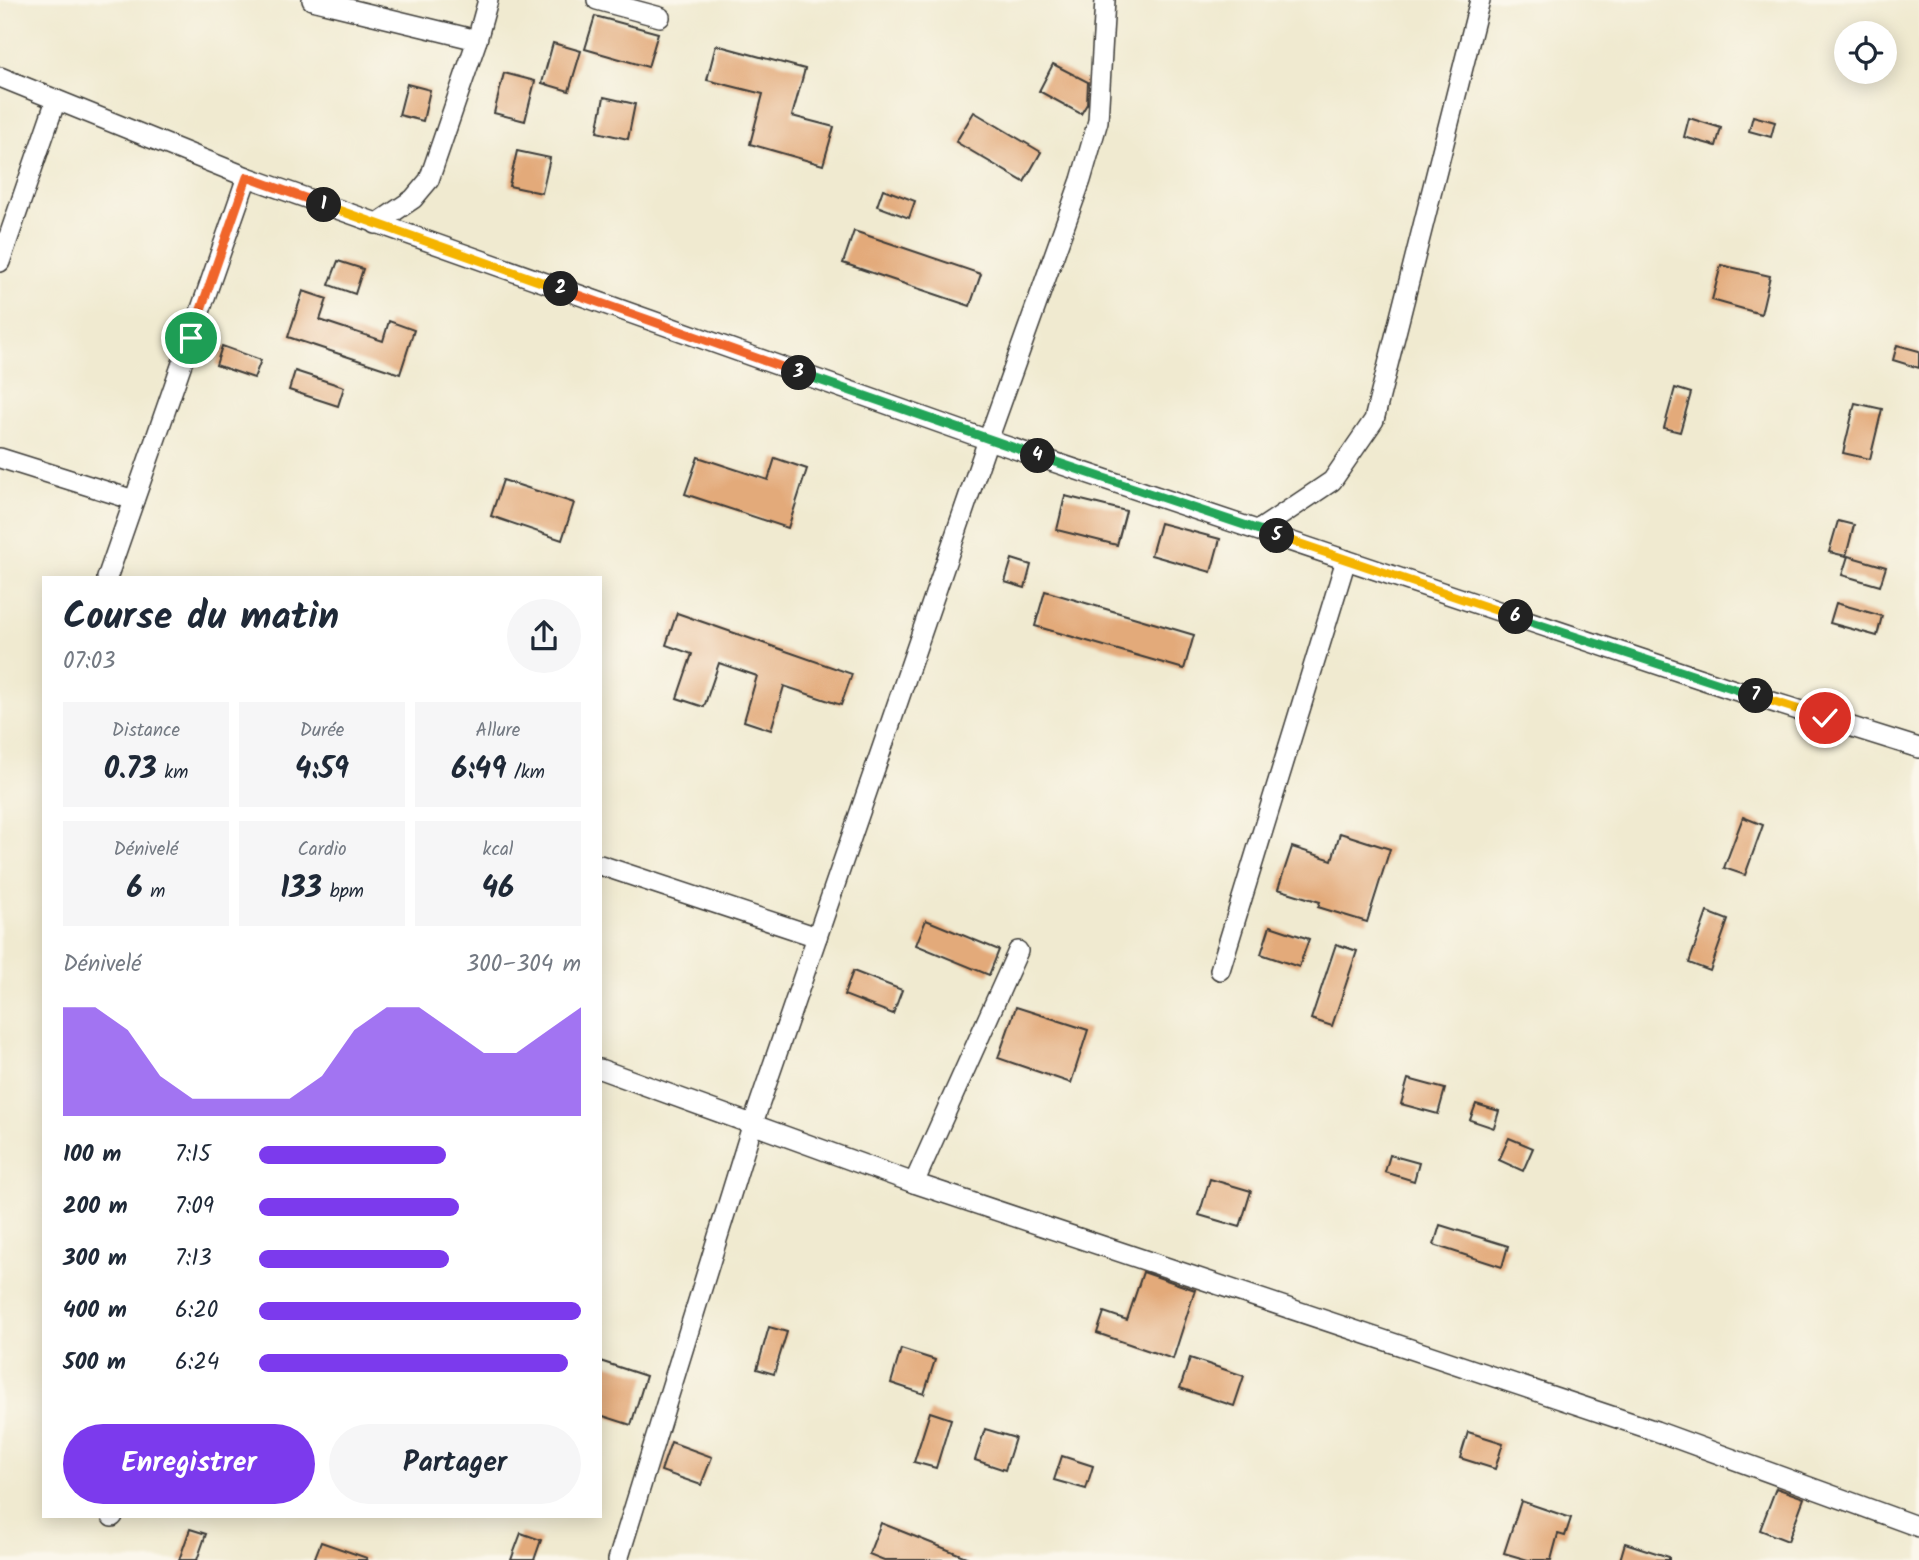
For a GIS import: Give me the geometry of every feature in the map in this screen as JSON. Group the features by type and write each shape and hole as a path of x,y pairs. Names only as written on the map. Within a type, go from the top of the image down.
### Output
{"street":[{"path":"312,0 477,40"},
{"path":"376,224 413,199 429,180 488,0"},
{"path":"597,0 660,17"},
{"path":"618,1560 753,1123 1080,180 1098,121 1105,0"},
{"path":"1259,530 1332,481 1374,420 1480,0"},
{"path":"0,78 247,177 988,440 1731,689 1919,748"},
{"path":"0,262 56,100"},
{"path":"108,576 247,177"},
{"path":"0,458 134,500"},
{"path":"1220,971 1346,559"},
{"path":"602,865 817,937"},
{"path":"914,1183 1018,951"},
{"path":"602,1070 914,1183 1643,1427 1919,1527"}],"building":[{"path":"595,16 658,33 648,67 585,49"},
{"path":"553,43 581,51 569,91 542,83"},
{"path":"716,45 805,69 792,116 834,127 823,165 750,144 763,94 707,80"},
{"path":"1053,64 1088,82 1087,104 1081,114 1039,91"},
{"path":"504,73 535,81 525,121 494,113"},
{"path":"407,84 430,90 423,121 399,115"},
{"path":"604,97 635,104 628,139 597,132"},
{"path":"974,112 1041,152 1024,182 956,142"},
{"path":"1753,116 1775,122 1771,137 1749,131"},
{"path":"1689,118 1721,128 1716,146 1684,137"},
{"path":"517,151 550,158 542,193 509,186"},
{"path":"883,189 915,201 909,218 877,206"},
{"path":"854,231 981,274 970,306 843,263"},
{"path":"338,261 363,269 355,294 329,285"},
{"path":"1721,265 1770,276 1761,314 1712,300"},
{"path":"303,291 327,299 320,320 383,341 389,321 414,330 400,374 288,337"},
{"path":"1897,345 1919,351 1919,368 1893,360"},
{"path":"222,346 261,360 254,378 216,365"},
{"path":"295,371 344,387 338,406 289,390"},
{"path":"1675,388 1691,393 1680,432 1664,428"},
{"path":"1855,403 1882,409 1870,459 1843,453"},
{"path":"698,457 768,480 775,458 807,469 788,528 685,494"},
{"path":"503,480 574,503 562,540 491,516"},
{"path":"1065,496 1126,511 1117,545 1057,530"},
{"path":"1838,521 1854,525 1846,556 1829,552"},
{"path":"1160,523 1220,539 1211,572 1151,555"},
{"path":"1848,556 1886,567 1880,586 1842,575"},
{"path":"1012,559 1031,565 1025,588 1005,582"},
{"path":"1045,591 1194,635 1184,669 1035,626"},
{"path":"1836,603 1882,616 1877,636 1830,623"},
{"path":"677,613 852,674 841,705 784,686 771,730 744,721 757,676 719,663 704,707 677,698 692,654 666,645"},
{"path":"1743,817 1763,825 1745,875 1724,868"},
{"path":"1340,833 1390,849 1367,922 1318,907 1320,902 1278,889 1292,847 1332,860"},
{"path":"1707,912 1728,920 1710,971 1689,963"},
{"path":"926,920 999,950 989,975 916,945"},
{"path":"1270,926 1309,939 1299,967 1261,954"},
{"path":"1336,944 1357,951 1332,1026 1311,1019"},
{"path":"853,971 902,990 893,1014 844,995"},
{"path":"1016,1007 1088,1030 1071,1083 998,1058"},
{"path":"1408,1079 1445,1089 1438,1114 1401,1104"},
{"path":"1476,1104 1499,1111 1494,1128 1470,1120"},
{"path":"1509,1138 1533,1148 1523,1171 1499,1160"},
{"path":"1390,1155 1419,1163 1414,1181 1385,1172"},
{"path":"1210,1179 1251,1191 1240,1227 1199,1215"},
{"path":"1440,1225 1508,1246 1502,1267 1434,1245"},
{"path":"1143,1272 1195,1290 1173,1359 1097,1333 1104,1312 1127,1320"},
{"path":"769,1327 787,1332 774,1374 757,1369"},
{"path":"901,1349 935,1360 924,1394 891,1383"},
{"path":"1190,1358 1244,1376 1234,1406 1180,1388"},
{"path":"602,1362 646,1376 631,1425 602,1416"},
{"path":"930,1412 951,1419 936,1468 914,1462"},
{"path":"985,1429 1015,1438 1005,1470 975,1460"},
{"path":"1468,1432 1503,1443 1495,1469 1460,1458"},
{"path":"671,1442 712,1457 701,1485 661,1471"},
{"path":"1062,1456 1093,1466 1086,1489 1054,1480"},
{"path":"1776,1488 1804,1498 1788,1541 1760,1530"},
{"path":"1521,1501 1571,1518 1565,1536 1558,1534 1551,1560 1528,1560 1504,1553"},
{"path":"881,1523 971,1560 884,1560 869,1554"},
{"path":"190,1529 206,1534 197,1560 179,1560"},
{"path":"521,1533 541,1540 534,1560 511,1560"},
{"path":"321,1542 367,1558 314,1560"},
{"path":"1625,1543 1669,1557 1669,1560 1620,1560"}],"route":[{"path":"191,338 247,177 988,440 1731,689 1825,718"}]}
